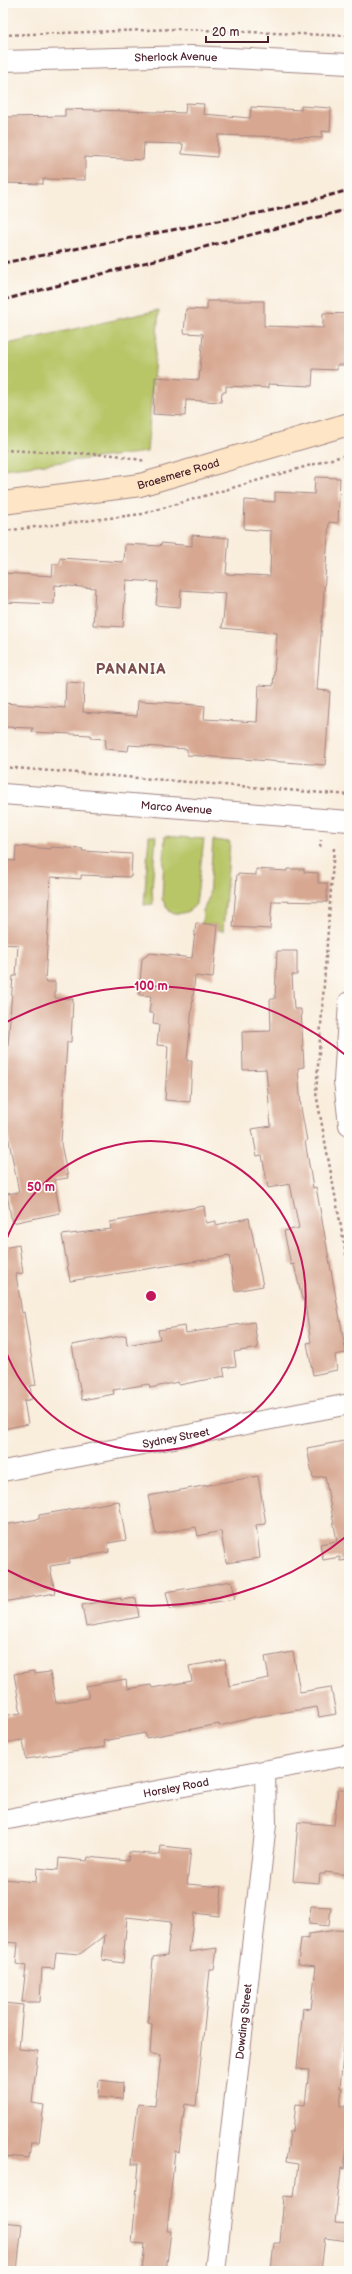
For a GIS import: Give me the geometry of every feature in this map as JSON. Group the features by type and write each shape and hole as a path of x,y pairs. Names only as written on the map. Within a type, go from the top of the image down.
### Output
{"street":[{"name":"Sherlock Avenue","path":"3,62 191,56 349,64"},
{"name":"Braesmere Road","path":"3,503 110,490 168,478 349,424"},
{"name":"Marco Avenue","path":"3,794 349,821"},
{"path":"349,1002 344,1082 349,1125"},
{"name":"Sydney Street","path":"3,1471 349,1404"},
{"name":"Horsley Road","path":"3,1820 349,1755"},
{"name":"Dowding Street","path":"215,2271 266,1824 265,1771"}],"path":[{"path":"3,35 177,29 349,36"},
{"path":"3,450 116,455 156,463 168,478"},
{"path":"3,531 142,514 349,454"},
{"path":"3,767 349,795"}],"green space":[{"path":"159,310 147,452 3,469 3,345"},
{"path":"149,836 156,836 152,888 153,904 144,905"},
{"path":"165,836 204,839 196,904 191,909 184,912 170,912 162,899"},
{"path":"213,840 230,842 223,931 218,930 218,925 202,924 203,911 209,897"}],"building":[{"path":"186,103 204,104 203,114 250,118 251,107 301,110 301,106 331,108 330,132 322,131 322,138 218,135 217,157 182,154 183,144 144,143 143,160 85,157 85,180 43,179 43,184 3,183 3,117 65,116 65,109 185,113"},
{"path":"207,301 264,301 264,326 323,328 323,313 349,314 349,365 337,365 337,370 313,369 312,386 268,384 268,388 226,386 226,392 222,392 221,402 186,400 185,416 153,414 155,377 199,380 203,334 184,333 186,309 207,310"},
{"path":"315,477 340,478 338,523 329,522 317,690 330,691 325,765 187,755 187,749 129,745 128,751 105,749 106,739 91,738 91,735 32,732 33,728 3,727 3,703 65,708 66,682 84,683 83,712 137,716 138,701 162,702 205,706 204,719 257,722 259,685 273,686 277,633 222,628 226,593 181,590 180,607 156,605 158,582 126,580 123,627 93,625 95,588 55,585 54,604 3,602 3,573 52,576 53,564 60,564 60,558 124,562 125,544 160,546 161,543 192,546 192,535 229,538 226,574 270,576 271,531 244,529 245,500 275,502 275,492 314,494"},
{"path":"16,846 51,849 51,847 83,849 82,851 132,854 131,877 81,875 81,879 51,877 45,982 55,982 55,998 73,999 71,1042 67,1042 61,1144 68,1178 54,1180 60,1213 12,1223 7,1194 19,1192 8,1136 3,1136 3,1116 13,976 16,976 18,945 3,944 3,860 15,861"},
{"path":"256,869 287,871 287,869 304,869 304,872 318,873 318,883 327,883 327,902 272,901 270,929 233,927 237,874 256,875"},
{"path":"196,923 218,925 213,978 195,976 187,1061 192,1061 190,1102 165,1100 168,1046 157,1045 159,1025 153,1024 154,1013 149,1013 151,996 139,995 142,959 150,953 192,958"},
{"path":"277,951 297,951 297,975 292,975 294,1009 301,1009 304,1067 298,1068 301,1108 307,1141 305,1141 313,1188 316,1187 346,1353 335,1355 337,1370 313,1375 307,1343 311,1342 304,1299 302,1299 294,1264 291,1265 284,1231 299,1228 290,1184 268,1188 262,1155 257,1156 252,1129 271,1126 266,1069 243,1070 242,1032 271,1031 270,999 275,999"},
{"path":"204,1206 206,1223 216,1221 216,1225 249,1218 263,1286 235,1291 229,1256 70,1281 62,1235 111,1229 110,1222"},
{"path":"19,1245 23,1273 16,1274 36,1385 30,1386 32,1399 24,1401 28,1424 3,1429 3,1248"},
{"path":"254,1322 258,1348 234,1352 236,1366 223,1368 225,1376 179,1385 178,1382 150,1388 149,1384 113,1390 114,1394 82,1400 72,1345 126,1335 127,1345 160,1339 158,1330 185,1326 186,1333"},
{"path":"349,1440 349,1560 340,1561 340,1557 323,1560 320,1544 337,1541 325,1476 313,1478 307,1448"},
{"path":"258,1476 266,1524 256,1525 260,1558 226,1563 221,1531 198,1536 196,1527 156,1534 148,1496"},
{"path":"119,1501 126,1540 108,1543 109,1552 69,1559 69,1563 50,1566 55,1593 3,1602 3,1583 6,1582 3,1567 3,1525 39,1519 39,1515"},
{"path":"232,1581 235,1599 170,1609 166,1592"},
{"path":"121,1598 121,1600 136,1598 139,1617 86,1627 82,1605"},
{"path":"293,1652 300,1692 331,1687 336,1714 319,1717 317,1707 255,1717 219,1726 219,1724 146,1738 145,1733 104,1741 105,1747 26,1759 23,1740 3,1743 3,1716 21,1713 14,1674 34,1671 34,1674 50,1672 56,1703 89,1698 86,1686 126,1679 127,1689 151,1685 152,1688 192,1681 189,1666 225,1660 229,1686 269,1678 265,1657"},
{"path":"338,1789 349,1790 349,1875 325,1872 325,1874 320,1874 319,1883 293,1881 298,1822 334,1825"},
{"path":"161,1846 191,1849 187,1884 222,1887 219,1916 194,1913 189,1952 217,1948 214,1970 210,1970 196,2106 185,2104 179,2152 175,2151 167,2231 171,2231 166,2271 142,2271 145,2244 132,2243 139,2164 131,2164 138,2104 155,2106 161,2055 150,2054 152,2024 148,2023 153,1957 167,1955 171,1922 127,1917 123,1963 102,1960 105,1935 80,1954 56,1952 54,1969 42,1968 40,2002 22,2002 26,1966 16,1964 18,1943 3,1942 3,1879 36,1882 37,1868 58,1870 59,1858 87,1861 88,1857 128,1861 129,1852 160,1855"},
{"path":"311,1906 331,1907 329,1926 309,1924"},
{"path":"337,1930 349,1931 349,2023 346,2023 340,2088 342,2088 340,2106 349,2106 349,2132 344,2169 341,2168 335,2223 349,2224 349,2241 325,2238 321,2271 271,2271 274,2243 280,2243 284,2196 294,2197 298,2164 286,2162 290,2131 293,2131 296,2104 305,2105 309,2070 297,2069 303,2008 311,2009 316,1966 298,1964 301,1938 308,1939 308,1934"},
{"path":"3,2003 23,2005 19,2049 38,2051 32,2103 44,2105 39,2142 31,2142 29,2158 3,2156"},
{"path":"99,2080 123,2083 122,2099 98,2097"},
{"path":"3,2222 22,2224 17,2271 3,2271"}],"railway":[{"path":"3,263 284,208 349,190"},
{"path":"3,300 349,209"}],"district":[{"name":"PANANIA","path":"131,669"}]}
